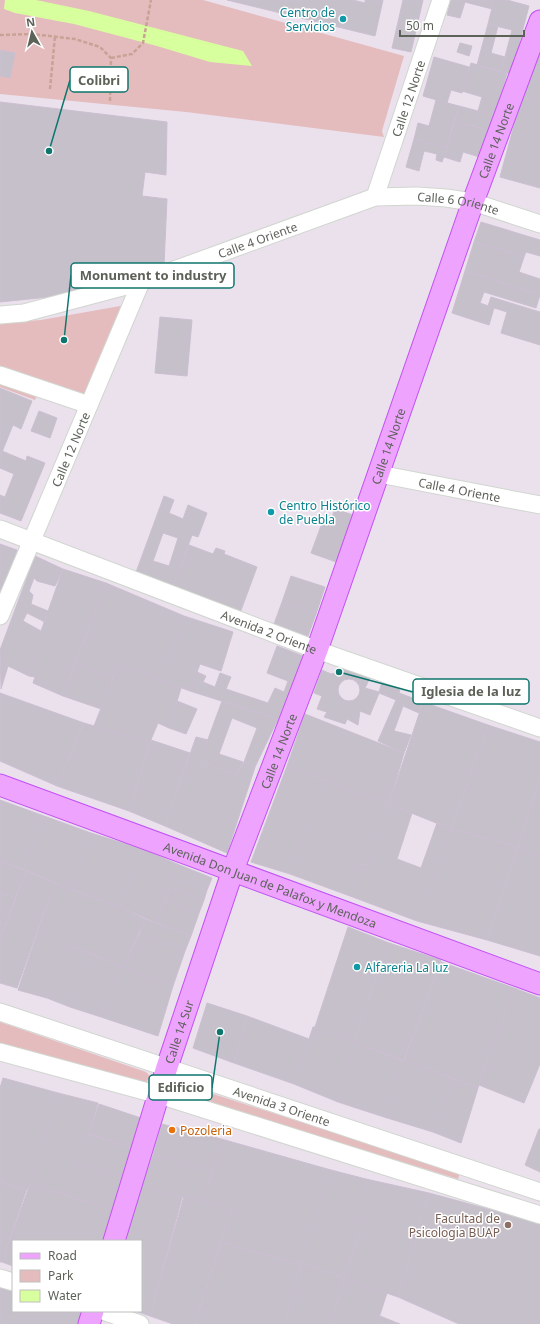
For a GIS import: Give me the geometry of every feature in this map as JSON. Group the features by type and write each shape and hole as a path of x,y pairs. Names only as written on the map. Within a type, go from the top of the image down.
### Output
{"main road":[{"name":"Calle 14 Norte","path":"233,870 317,650 473,202 540,21"},
{"name":"Avenida Don Juan de Palafox y Mendoza","path":"0,785 540,984"},
{"name":"Calle 14 Sur","path":"114,1240 167,1067 233,870"},
{"path":"89,1324 93,1312"}],"street":[{"name":"Calle 12 Norte","path":"375,197 441,0"},
{"name":"Calle 6 Oriente","path":"375,197 417,196 473,202 540,224"},
{"name":"Calle 4 Oriente","path":"0,315 24,312 141,282 375,197"},
{"name":"Calle 12 Norte","path":"0,616 141,282"},
{"path":"0,375 88,405"},
{"name":"Calle 4 Oriente","path":"379,474 540,505"},
{"name":"Avenida 2 Oriente","path":"0,529 317,650 540,728"},
{"name":"Avenida 3 Oriente","path":"0,1012 540,1192"},
{"path":"0,1052 159,1095 540,1215"},
{"path":"0,1278 12,1282"},
{"path":"106,1312 140,1324"}],"path":[{"path":"111,58 132,54 143,43 151,0"},
{"path":"0,35 32,34 55,36 75,39 100,47 111,58 110,101"},
{"path":"50,90 55,36"}],"green space":[{"path":"0,0 203,0 404,56 382,131 384,137 186,112 0,94"},
{"path":"126,305 85,413 37,395 35,400 0,387 0,323 41,320"},
{"path":"0,1022 146,1072 150,1076 146,1083 0,1047"},
{"path":"176,1082 459,1173 458,1179 173,1092"}],"water":[{"path":"5,0 36,0 89,11 243,51 252,66 210,62 74,24 15,13 4,9"}],"building":[{"name":"Centro de Servicios","path":"227,0 353,0 365,3 365,0 383,0 375,36"},
{"path":"403,0 423,0 411,52 392,48"},
{"path":"451,0 494,0 492,9 465,2 460,18 447,15"},
{"path":"494,0 507,0 529,6 511,74 501,72 512,30 488,24"},
{"path":"488,24 498,26 491,53 505,57 501,72 477,65"},
{"path":"460,43 472,46 469,56 457,52"},
{"path":"0,50 15,53 10,78 0,76"},
{"path":"537,54 540,54 540,101 522,96"},
{"path":"434,57 469,67 462,93 451,90 447,103 423,96"},
{"path":"471,63 507,73 495,116 478,111 482,97 462,91"},
{"path":"522,96 540,101 540,188 500,177"},
{"path":"436,100 459,106 447,148 414,139 418,123 429,126"},
{"path":"0,102 167,122 166,175 145,172 142,196 167,199 164,266 78,294 0,302"},
{"path":"459,106 478,111 474,126 454,121"},
{"path":"478,111 495,116 491,131 474,126"},
{"path":"454,121 491,131 483,158 463,152 460,162 444,157"},
{"path":"414,139 447,148 442,162 436,160 437,154 424,151 419,171 406,167"},
{"path":"481,222 540,240 540,256 526,252 524,257 474,242"},
{"path":"474,242 524,257 519,272 540,279 540,295 465,271"},
{"path":"465,271 540,295 536,308 484,292 480,303 494,308 489,325 452,313"},
{"path":"491,297 540,312 540,345 501,333 507,312 488,306"},
{"path":"160,317 192,320 187,376 155,373"},
{"path":"0,388 32,401 21,429 13,425 0,457"},
{"path":"39,411 57,418 50,438 31,431"},
{"path":"2,451 26,461 27,456 45,463 21,521 0,513 0,495 5,497 14,474 0,468 0,457"},
{"path":"164,496 174,500 169,513 183,519 188,505 207,513 198,537 192,535 172,589 135,575","holes":["163,533 178,538 169,566 153,561"]},
{"path":"335,509 356,516 339,563 311,553 325,515 332,517"},
{"path":"0,544 17,550 0,598"},
{"path":"189,545 213,554 216,548 225,551 224,554 257,567 240,613 172,589"},
{"path":"35,556 63,569 55,586 37,581 34,578 29,591 33,595 31,604 48,611 45,622 27,613 23,621 41,631 29,676 8,666 1,689 0,650"},
{"path":"63,569 106,583 63,696 33,683 35,677 29,676 41,631"},
{"path":"291,576 325,587 316,614 282,602"},
{"path":"106,583 184,616 162,681 118,665 113,677 75,663"},
{"path":"282,602 316,614 308,636 274,624"},
{"path":"184,616 233,632 221,671 200,664 190,691 162,681"},
{"path":"277,646 303,656 278,719 190,691 197,672 206,676 203,682 215,687 220,673 231,677 226,689 268,703 275,688 284,692 288,681 267,673"},
{"path":"75,663 113,677 101,709 63,696"},
{"path":"355,664 351,672 357,673 359,668 372,674 365,688 379,692 383,679 401,683 399,693 423,702 419,713 403,706 394,731 411,735 404,753 378,741 396,700 379,693 370,715 360,711 358,725 347,719 345,724 324,717 327,712 317,709 322,696 314,693 322,670 331,674 339,672"},
{"path":"118,665 181,688 169,728 158,723 150,742 94,726"},
{"path":"349,679 357,682 360,690 357,698 349,701 341,698 338,690 341,682"},
{"path":"0,693 84,723 57,786 0,761"},
{"path":"177,701 197,709 186,734 169,728"},
{"path":"222,701 278,719 255,767 244,762 257,728 232,718 219,754 243,762 236,776 200,761"},
{"path":"423,702 488,725 451,829 389,804"},
{"path":"305,714 404,753 389,804 287,766"},
{"path":"84,723 150,742 129,811 57,786"},
{"path":"488,725 540,742 540,777 518,847 451,829"},
{"path":"196,737 208,740 200,761 236,776 244,762 255,767 227,853 165,826"},
{"path":"151,740 190,753 165,826 129,811"},
{"path":"287,766 325,780 290,874 251,862"},
{"path":"540,777 540,852 538,856 518,847"},
{"path":"325,780 389,804 368,864 361,864 350,896 290,874"},
{"path":"0,800 44,816 23,869 0,861"},
{"path":"389,804 412,813 397,859 421,868 437,823 451,829 417,921 350,896 361,864 368,864"},
{"path":"44,816 91,833 72,890 23,869"},
{"path":"451,829 518,847 487,940 417,921"},
{"path":"91,833 142,849 120,907 72,890"},
{"path":"518,847 538,856 540,852 540,956 487,940"},
{"path":"142,849 177,864 157,923 120,907"},
{"path":"0,861 26,871 15,898 0,892"},
{"path":"177,864 212,878 207,890 173,876"},
{"path":"26,871 54,883 17,988 0,983 0,940"},
{"path":"173,876 207,890 204,900 169,888"},
{"path":"54,883 120,907 145,919 124,967 67,945 47,998 18,990"},
{"path":"169,888 204,900 199,913 165,900"},
{"path":"0,892 15,898 5,926 0,924"},
{"path":"165,900 199,913 191,936 157,923"},
{"path":"145,919 191,936 185,951 140,933"},
{"path":"0,924 5,926 0,940"},
{"name":"Alfareria La luz","path":"348,927 389,943 354,1042 315,1027"},
{"path":"140,933 185,951 173,986 124,967"},
{"path":"389,943 441,960 404,1061 354,1042"},
{"path":"67,945 89,953 70,1007 47,998"},
{"path":"89,953 119,965 101,1017 70,1007"},
{"path":"441,962 514,988 478,1088 404,1059"},
{"path":"119,965 173,986 158,1036 101,1017"},
{"path":"514,988 540,998 540,1064 524,1103 479,1085"},
{"path":"207,1003 247,1016 234,1063 193,1048"},
{"path":"247,1016 309,1039 294,1084 234,1063"},
{"path":"313,1027 354,1042 338,1102 294,1084"},
{"path":"354,1042 402,1061 384,1117 338,1102"},
{"path":"404,1059 454,1079 433,1132 384,1117 402,1061 404,1061"},
{"path":"3,1078 58,1093 30,1184 26,1191 0,1182 0,1088"},
{"path":"454,1079 478,1088 461,1143 433,1132"},
{"path":"58,1093 98,1103 89,1134 87,1134 77,1164 69,1196 30,1184"},
{"path":"99,1104 141,1118 132,1148 89,1134"},
{"path":"162,1124 225,1140 213,1171 153,1155"},
{"path":"540,1129 540,1172 525,1165"},
{"path":"87,1134 132,1148 123,1177 77,1164"},
{"path":"225,1140 331,1170 300,1262 301,1265 221,1242 232,1209 202,1201"},
{"path":"153,1155 213,1171 202,1201 184,1196 182,1198 142,1186"},
{"path":"77,1164 123,1177 116,1211 69,1196"},
{"path":"331,1170 366,1179 356,1220 362,1223 344,1278 300,1262"},
{"path":"366,1179 429,1193 398,1297 344,1278 362,1223 356,1220"},
{"path":"0,1182 26,1191 2,1262 0,1262"},
{"path":"30,1184 116,1211 105,1240 12,1240 12,1266 2,1262"},
{"path":"142,1186 182,1198 150,1316 139,1312 142,1312 142,1240 125,1240"},
{"name":"Facultad de Psicologia BUAP","path":"429,1193 540,1223 540,1324 459,1324 398,1297"},
{"path":"184,1196 232,1209 195,1324 173,1324 150,1316"},
{"path":"221,1242 301,1265 285,1324 195,1324"},
{"path":"300,1262 344,1278 331,1324 285,1324 301,1265"},
{"path":"344,1278 387,1293 377,1324 331,1324"},
{"path":"0,1285 12,1289 12,1312 83,1312 79,1324 0,1324"},
{"path":"380,1316 400,1324 377,1324"}],"place":[{"name":"Centro de Servicios","path":"343,19"},
{"name":"Colibri","path":"49,151"},
{"name":"Monument to industry","path":"64,340"},
{"name":"Centro Histórico de Puebla","path":"271,512"},
{"name":"Iglesia de la luz","path":"339,672"},
{"name":"Alfareria La luz","path":"357,967"},
{"name":"Edificio","path":"220,1032"},
{"name":"Pozoleria","path":"172,1130"},
{"name":"Facultad de Psicologia BUAP","path":"508,1225"}]}
